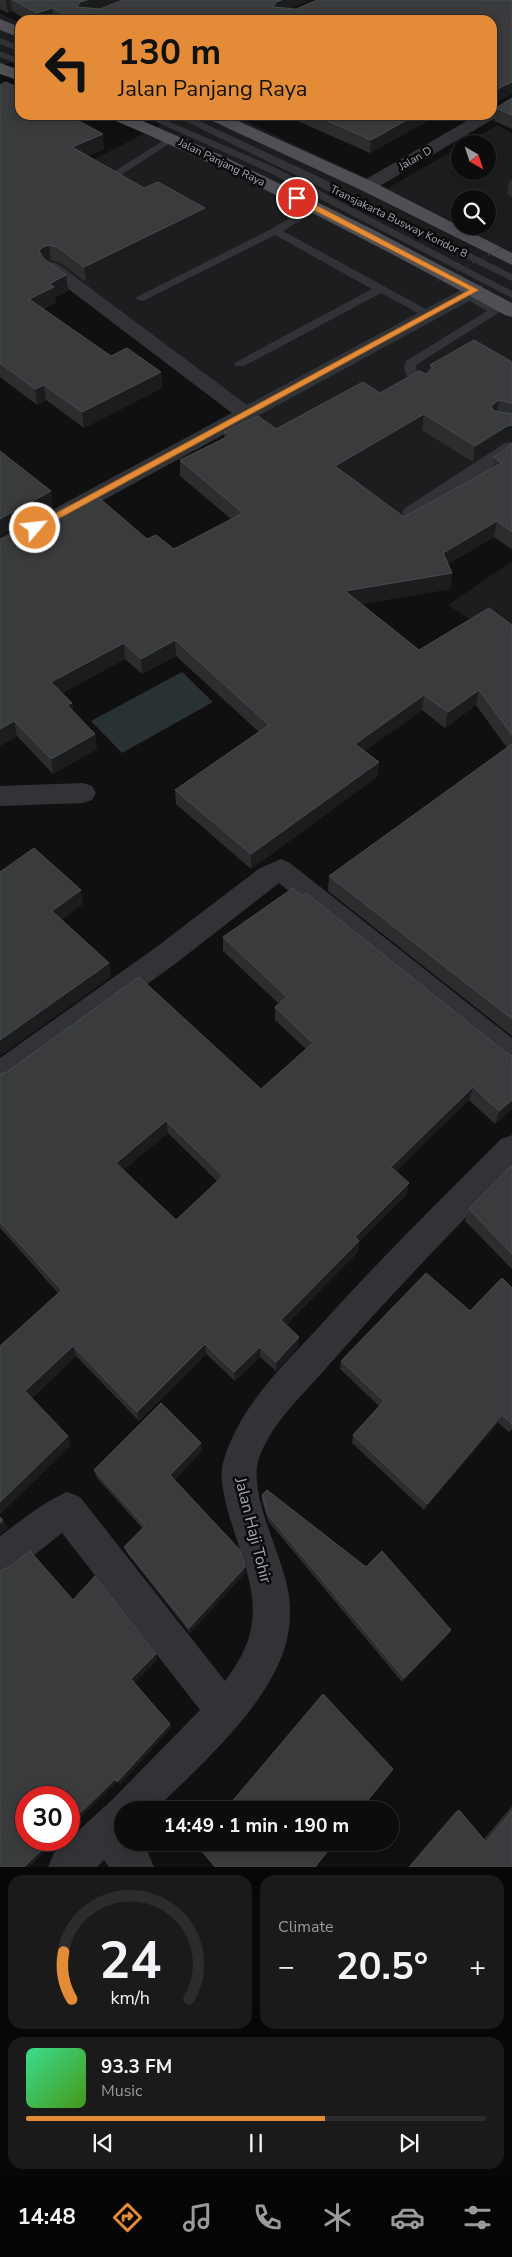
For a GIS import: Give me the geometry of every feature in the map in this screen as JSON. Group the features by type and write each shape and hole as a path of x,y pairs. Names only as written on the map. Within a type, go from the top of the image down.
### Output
{"main road":[{"path":"0,24 15,31"},
{"path":"0,68 15,74"},
{"name":"Jalan Panjang Raya","path":"127,120 172,138 315,207 471,293 505,305"},
{"path":"223,120 367,186 507,254"}],"street":[{"name":"Jalan D","path":"367,186 478,120"},
{"path":"52,268 246,414"},
{"path":"0,547 471,293"},
{"path":"412,513 512,448"},
{"path":"0,796 83,793"},
{"path":"0,1074 165,956 269,876 281,870 512,1055"},
{"name":"Jalan Haji Tohir","path":"136,1801 225,1712 255,1674 263,1657 273,1618 265,1569 254,1541 239,1471 250,1436 262,1416 349,1317 512,1149"},
{"path":"0,1559 50,1520 67,1510 225,1712"},
{"name":"Jalan Haji Tohir","path":"68,1867 114,1823"},
{"path":"129,1851 134,1867"}],"lane":[{"path":"0,41 15,48"},
{"path":"0,54 15,60"},
{"name":"Transjakarta Busway Koridor 8","path":"157,120 272,170 505,305"},
{"name":"Transjakarta Busway Koridor 8","path":"189,120 311,177 512,278"},
{"path":"117,174 172,138"},
{"path":"141,298 275,231 315,207"},
{"path":"275,231 429,316"},
{"path":"240,364 380,289"},
{"path":"423,384 411,375 410,363 505,305"}],"path":[{"path":"432,284 507,254"}],"shaded area":[{"path":"0,13 15,20 15,62 0,66"},
{"path":"169,120 243,120 388,188 451,152 451,180 496,180 496,135 480,135 497,125 512,133 512,474 404,541 0,237 0,201 101,156"},
{"path":"512,561 512,647 448,605"},
{"path":"182,672 213,702 122,753 91,721"}],"building":[{"path":"13,0 87,0 80,2 77,7 100,9 123,0 282,0 276,2 273,7 296,9 317,0 512,0 512,82 497,89 497,15 65,15 52,8 37,13"},
{"path":"6,82 15,86 15,120 77,120 103,134 72,147 144,188 158,182 205,208 84,267 57,247 49,245 39,251 43,258 66,275 49,284 54,287 29,299 111,356 127,348 161,372 82,412 44,385 35,389 0,363 0,85"},
{"path":"512,98 512,115 497,107"},
{"path":"325,120 407,120 371,140"},
{"path":"474,340 512,362 512,403 499,400 491,406 494,411 512,414 512,425 507,426 475,446 424,414 335,466 404,517 502,463 494,457 512,444 512,532 497,521 443,553 452,573 345,591 419,650 489,608 512,625 512,735 479,690 448,712 424,695 355,744 379,762 251,854 175,790 269,725 175,640 141,659 124,643 51,682 72,703 67,705 95,734 51,759 14,721 0,729 0,539 6,538 68,505 74,509 98,497 147,539 156,535 174,549 243,513 180,460 229,436 224,432 258,416 276,429 363,382 380,393 419,371 426,374 433,368 430,365"},
{"path":"0,451 51,491 0,519"},
{"path":"512,744 512,1019 329,876"},
{"path":"34,848 81,890 52,911 109,963 0,1040 0,872"},
{"path":"293,888 302,896 306,893 512,1056 512,1100 499,1111 473,1087 391,1167 409,1183 355,1237 359,1241 281,1320 299,1337 276,1362 260,1347 234,1372 205,1344 137,1412 73,1346 25,1391 68,1436 0,1502 0,1346 62,1290 0,1222 0,1074 7,1072 139,977 261,1089 313,1043 275,1007 287,997 223,937","holes":["166,1121 223,1176 176,1220 116,1163"]},
{"path":"512,1165 512,1254 469,1209"},
{"path":"426,1273 470,1311 502,1278 512,1288 512,1424 502,1415 427,1504 353,1435 384,1401 341,1361"},
{"path":"161,1403 201,1443 170,1475 240,1550 245,1567 189,1628 124,1547 145,1526 94,1470"},
{"path":"267,1490 366,1567 382,1551 451,1630 404,1678 268,1515 262,1495"},
{"path":"30,1551 73,1600 95,1576 156,1654 131,1679 170,1724 117,1782 115,1779 80,1813 80,1786 15,1786 15,1851 41,1851 24,1867 0,1867 0,1571 9,1567"},
{"path":"323,1694 393,1769 367,1801 233,1801"},
{"path":"459,1810 486,1842 512,1811 512,1867 410,1867"},
{"path":"202,1851 328,1851 315,1867 215,1867"}],"route":[{"path":"35,528 475,290 297,198"}]}
